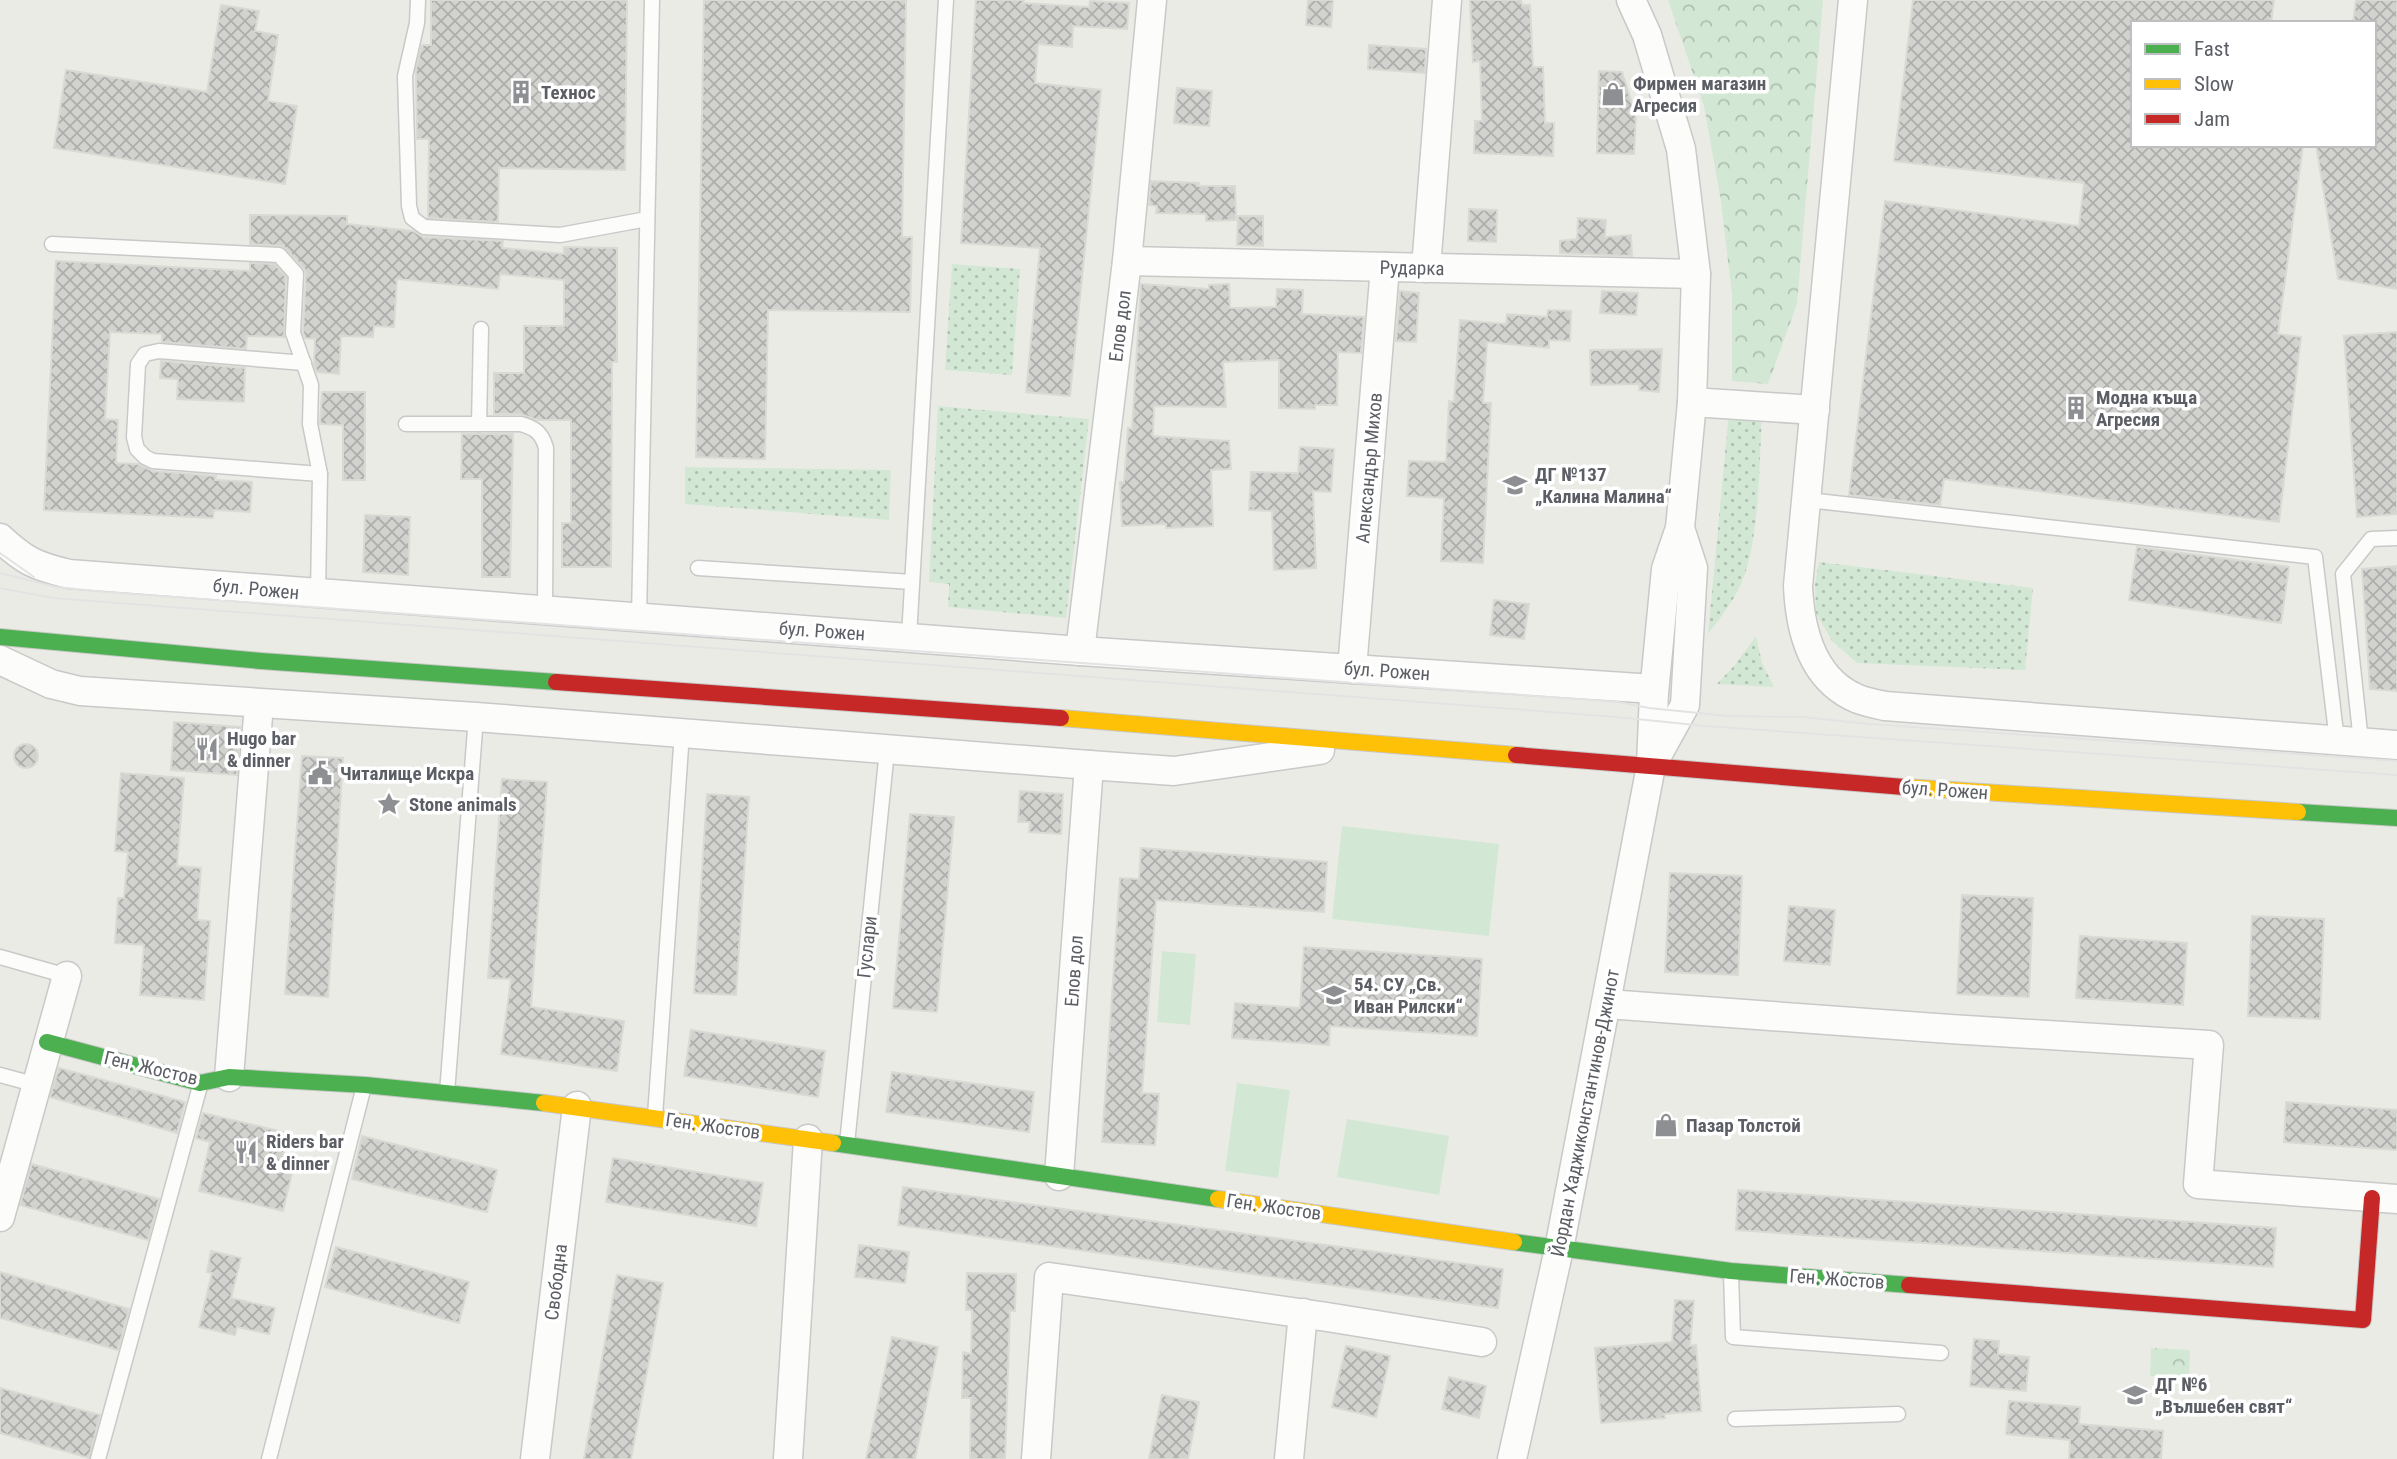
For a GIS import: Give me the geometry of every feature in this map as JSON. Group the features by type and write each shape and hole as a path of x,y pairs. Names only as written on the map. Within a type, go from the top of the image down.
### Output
{"street":[{"name":"Елов дол","path":"1080,651 1127,261 1152,0"},
{"path":"1426,268 1447,0"},
{"path":"1631,0 1647,35 1681,149 1696,274 1692,402 1680,528 1666,569 1654,689 1651,766"},
{"path":"1853,0 1798,586 1800,617 1807,643 1819,668 1834,683 1857,699 1885,706 2397,745"},
{"name":"Рударка","path":"1127,261 1696,274"},
{"name":"Александър Михов","path":"1352,669 1385,267"},
{"path":"1692,402 1815,410"},
{"path":"1651,766 1685,705 1693,568 1680,528"},
{"name":"бул. Рожен","path":"0,538 23,559 69,574 1080,651 1654,689"},
{"name":"бул. Рожен","path":"0,637 261,661 1047,717 1965,792 2397,818"},
{"name":"бул. Рожен","path":"0,660 51,684 80,691 476,717 1174,771 1368,743"},
{"path":"229,1077 259,704"},
{"name":"Елов дол","path":"1059,1176 1089,765"},
{"name":"Йордан Хаджиконстантинов-Джинот","path":"1512,1459 1559,1249 1651,766"},
{"path":"0,1217 66,976"},
{"path":"1607,1004 2209,1045 2198,1184 2385,1198"},
{"name":"Ген. Жостов","path":"47,1042 200,1083 229,1077 365,1085 577,1106 1559,1249 1731,1271 2362,1320 2385,1198"},
{"name":"Свободна","path":"535,1459 577,1106"},
{"path":"788,1459 808,1139"},
{"path":"1035,1459 1049,1277 1303,1313 1482,1342"},
{"path":"1289,1459 1303,1313"}],"lane":[{"path":"418,0 417,23 405,75 409,206 412,218 424,227 560,235 647,219"},
{"path":"639,617 652,0"},
{"path":"909,637 946,0"},
{"path":"52,244 279,255 296,274 293,333 311,385 310,424 320,474 317,594"},
{"path":"480,424 481,329"},
{"path":"303,363 159,351 145,354 138,364 134,437 138,449 153,461 320,474"},
{"path":"405,424 521,424 533,427 542,435 546,448 545,610"},
{"path":"1808,500 2315,557 2349,742"},
{"path":"2349,742 2343,575 2371,539 2397,538"},
{"path":"698,568 912,582"},
{"path":"447,1094 476,717"},
{"path":"655,1117 682,733"},
{"name":"Гуслари","path":"847,1145 887,750"},
{"path":"0,957 66,976"},
{"path":"0,1075 37,1085"},
{"path":"98,1459 200,1083"},
{"path":"269,1459 365,1085"},
{"path":"1731,1271 1733,1337 1941,1353"},
{"path":"1735,1419 1898,1414"}],"green space":[{"path":"1668,0 1823,0 1797,304 1768,384 1732,381 1732,295 1721,202 1704,106"},
{"path":"952,264 1020,269 1012,375 945,370"},
{"path":"938,406 1089,419 1066,618 948,607 949,584 929,582"},
{"path":"1729,412 1762,416 1758,502 1752,546 1741,584 1708,634"},
{"path":"685,467 891,470 889,520 685,504"},
{"path":"1819,562 2033,588 2025,670 1857,663 1832,641 1816,613 1815,584"},
{"path":"1756,636 1762,663 1774,687 1717,684 1734,666"},
{"path":"1342,826 1499,844 1489,936 1332,919"},
{"path":"1162,951 1196,954 1190,1025 1157,1022"},
{"path":"1237,1083 1290,1090 1278,1178 1225,1171"},
{"path":"1347,1119 1449,1136 1439,1195 1337,1177"},
{"path":"2151,1348 2190,1350 2189,1378 2150,1376"}],"building":[{"name":"Технос","path":"431,0 627,0 625,170 499,168 498,222 428,218 429,139 417,139 416,69 422,45 431,45"},
{"path":"704,0 906,0 902,237 912,237 910,312 768,310 765,459 696,457"},
{"path":"976,0 1024,0 1023,3 1089,7 1090,1 1129,3 1127,29 1073,26 1072,47 1038,44 1035,83 1101,90 1070,396 1026,392 1040,248 961,243"},
{"path":"1308,0 1333,0 1331,27 1306,25"},
{"path":"1470,0 1521,0 1522,5 1530,5 1533,67 1543,67 1545,123 1554,123 1553,156 1474,153 1475,121 1482,121 1480,61 1473,62"},
{"path":"1913,0 2274,0 2271,21 2131,21 2131,147 2303,147 2278,334 2301,337 2279,522 1944,479 1940,505 1849,495 1885,201 2079,226 2084,183 1894,161"},
{"path":"2356,0 2397,0 2397,289 2338,279 2316,147 2376,147 2376,21 2353,21"},
{"path":"221,5 259,11 255,31 278,35 268,101 297,106 285,184 54,148 66,70 207,92"},
{"path":"1369,45 1426,49 1425,73 1368,69"},
{"name":"Фирмен магазин Агресия","path":"1599,71 1622,72 1636,116 1634,154 1597,153"},
{"path":"1177,88 1212,91 1209,126 1174,123"},
{"path":"1151,181 1199,183 1198,186 1235,186 1236,220 1206,221 1206,214 1156,213 1157,206 1149,205"},
{"path":"1469,209 1497,210 1496,242 1468,241"},
{"path":"250,215 347,216 347,224 413,231 423,237 503,241 502,248 564,254 564,247 617,248 617,362 612,362 611,567 562,567 562,523 571,523 571,420 537,420 521,414 494,414 494,373 524,373 524,326 564,326 564,280 500,274 498,289 397,279 394,327 374,326 373,337 341,336 339,374 317,372 314,365 315,339 305,338 303,332 304,268 283,246 250,244"},
{"path":"1238,216 1263,216 1263,246 1237,245"},
{"path":"1578,218 1606,220 1605,237 1631,235 1632,256 1560,253 1560,241 1577,239"},
{"path":"56,261 250,271 250,263 275,264 286,277 284,337 247,336 246,349 162,342 162,334 110,332 105,419 118,420 116,463 139,464 152,471 216,476 215,480 252,482 250,512 214,510 213,518 44,510"},
{"path":"1141,284 1209,289 1209,285 1229,284 1230,308 1276,307 1277,289 1303,290 1302,314 1364,317 1361,353 1338,352 1337,405 1315,405 1315,409 1279,408 1279,360 1223,362 1226,407 1154,406 1153,436 1229,441 1231,469 1211,470 1213,526 1122,526 1120,482 1124,482 1128,428 1132,429"},
{"path":"1400,291 1419,293 1416,342 1396,341"},
{"path":"1602,291 1638,293 1636,315 1600,313"},
{"path":"1548,310 1571,311 1570,341 1549,340 1549,348 1487,342 1483,403 1491,403 1483,563 1441,561 1444,498 1407,496 1409,461 1446,462 1449,401 1454,402 1460,320 1506,324 1507,314 1547,317"},
{"path":"2397,332 2397,514 2357,517 2344,336"},
{"path":"1662,349 1659,392 1639,390 1640,384 1591,385 1590,350"},
{"path":"161,361 245,368 244,402 177,399 178,379 160,378"},
{"path":"322,392 365,392 365,480 343,480 343,425 320,424"},
{"path":"462,434 513,434 510,577 482,577 482,479 461,479"},
{"path":"1300,447 1334,449 1331,492 1313,491 1316,568 1274,570 1272,511 1249,510 1251,472 1298,473"},
{"path":"365,515 410,517 408,575 363,572"},
{"path":"2137,547 2289,567 2281,623 2129,600"},
{"path":"2397,566 2397,691 2370,689 2362,569"},
{"path":"1494,600 1529,604 1524,639 1490,635"},
{"path":"174,722 240,727 237,775 171,770"},
{"path":"26,744 34,748 38,756 34,764 26,768 18,764 14,756 18,748"},
{"path":"302,756 343,758 328,997 285,994"},
{"path":"121,773 184,778 177,866 201,868 197,920 210,921 204,1000 140,995 144,945 115,943 118,898 124,898 128,852 115,851"},
{"path":"502,779 547,782 531,1007 624,1021 617,1071 501,1054 511,979 488,978"},
{"path":"1020,791 1063,794 1061,834 1029,832 1030,822 1018,822"},
{"path":"707,794 749,797 736,995 694,993"},
{"path":"910,814 954,817 937,1012 893,1008"},
{"path":"1141,848 1327,862 1324,912 1156,900 1142,1093 1159,1094 1155,1145 1102,1142 1120,878 1139,879"},
{"path":"1670,873 1742,876 1738,975 1665,972"},
{"path":"1962,895 2033,898 2029,997 1957,994"},
{"path":"1789,906 1835,910 1830,965 1784,961"},
{"path":"2252,916 2324,919 2320,1019 2248,1016"},
{"path":"2080,936 2187,943 2183,1005 2076,998"},
{"path":"1304,947 1482,959 1477,1036 1330,1026 1329,1045 1232,1038 1235,1003 1300,1008"},
{"path":"691,1030 825,1051 818,1097 684,1076"},
{"path":"59,1068 185,1102 177,1133 50,1097"},
{"path":"892,1072 1034,1092 1029,1132 886,1112"},
{"path":"2286,1102 2397,1110 2397,1150 2284,1142"},
{"name":"Riders bar & dinner","path":"203,1113 288,1133 280,1171 292,1173 283,1211 199,1191 210,1142 196,1138"},
{"path":"362,1136 497,1170 487,1212 352,1179"},
{"path":"613,1158 763,1183 756,1226 606,1202"},
{"path":"32,1164 159,1199 148,1240 20,1205"},
{"path":"903,1187 1503,1269 1498,1308 898,1225"},
{"path":"1738,1190 2276,1228 2273,1267 1736,1230"},
{"path":"859,1245 909,1252 905,1283 855,1277"},
{"path":"336,1247 469,1282 459,1323 325,1287"},
{"path":"211,1251 241,1258 231,1298 275,1308 269,1334 237,1327 235,1335 199,1327 212,1273 207,1272"},
{"path":"0,1272 129,1309 118,1350 0,1318"},
{"path":"967,1273 1016,1274 1015,1311 1010,1311 1005,1459 970,1459 971,1398 962,1398 963,1352 971,1354 972,1310 966,1310"},
{"path":"617,1275 663,1283 631,1459 584,1459"},
{"path":"1675,1300 1694,1301 1690,1346 1696,1345 1701,1411 1664,1414 1665,1418 1601,1423 1595,1348 1672,1342"},
{"path":"892,1337 938,1347 915,1459 866,1459"},
{"path":"1974,1339 1999,1341 1998,1354 2029,1357 2026,1391 1970,1386"},
{"path":"1346,1346 1390,1356 1376,1417 1332,1407"},
{"path":"1449,1377 1486,1386 1479,1418 1442,1409"},
{"path":"0,1388 100,1415 89,1458 0,1433"},
{"path":"1162,1395 1199,1402 1188,1459 1149,1459"},
{"path":"2009,1401 2080,1407 2079,1424 2163,1431 2161,1459 2069,1459 2070,1440 2006,1434"}],"tram line":[{"path":"0,553 34,577"},
{"path":"0,573 56,587 105,592 1618,702 1728,716 1803,717 2397,761"},
{"path":"0,588 53,598 1617,717 1705,726 2397,775"}],"traffic: fast":[{"path":"0,637 261,661 556,682"},
{"path":"2298,812 2397,818"},
{"path":"47,1042 200,1083 229,1077 365,1085 544,1103"},
{"path":"833,1143 1218,1199"},
{"path":"1514,1242 1731,1271 1909,1285"}],"traffic: slow":[{"path":"1061,718 1516,755"},
{"path":"1904,787 2298,812"},
{"path":"544,1103 833,1143"},
{"path":"1218,1199 1514,1242"}],"traffic: jam":[{"path":"556,682 1061,718"},
{"path":"1516,755 1904,787"},
{"path":"1909,1285 2363,1320 2372,1198"}],"place":[{"name":"Технос","path":"521,92"},
{"name":"Фирмен магазин Агресия","path":"1613,94"},
{"name":"Модна къща Агресия","path":"2076,408"},
{"name":"ДГ №137 „Калина Малина“","path":"1515,485"},
{"name":"Hugo bar & dinner","path":"207,749"},
{"name":"Читалище Искра","path":"320,773"},
{"name":"Stone animals","path":"389,804"},
{"name":"54. СУ „Св. Иван Рилски“","path":"1334,995"},
{"name":"Пазар Толстой","path":"1666,1125"},
{"name":"Riders bar & dinner","path":"246,1152"},
{"name":"ДГ №6 „Вълшебен свят“","path":"2135,1395"}]}
